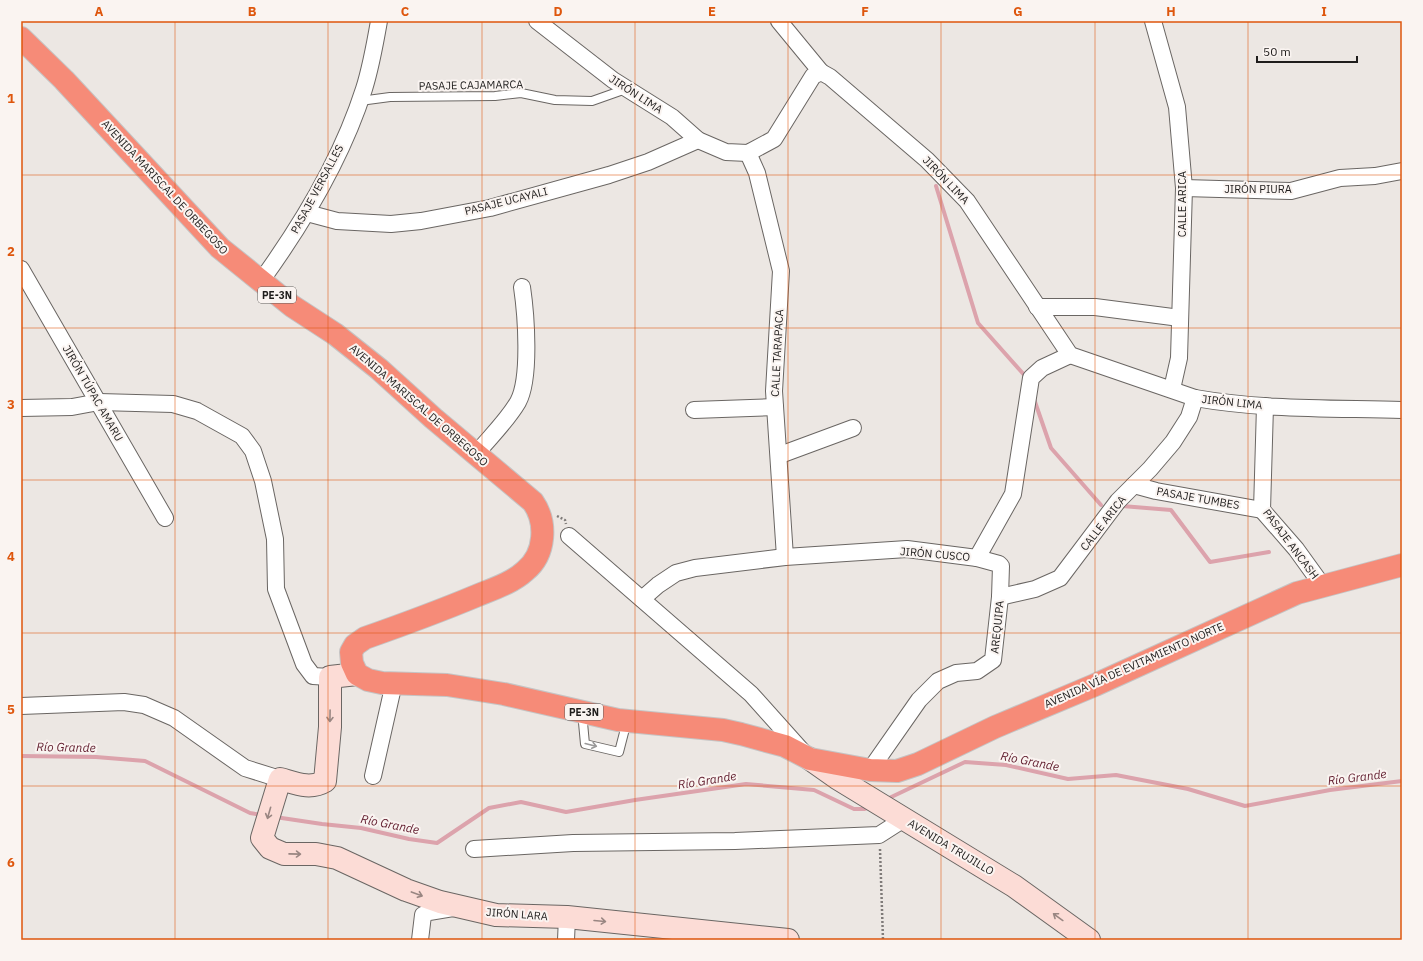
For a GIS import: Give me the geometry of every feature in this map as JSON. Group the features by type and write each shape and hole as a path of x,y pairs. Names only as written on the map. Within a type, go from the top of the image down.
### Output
{"highway":[{"name":"AVENIDA MARISCAL DE ORBEGOSO","path":"21,38 64,80 220,248 292,306 335,334 380,368 532,502 539,511 543,534 541,545 536,557 526,571 503,585 440,611 365,638 356,645 351,652 352,663 357,674"},
{"name":"AVENIDA VÍA DE EVITAMIENTO NORTE","path":"810,759 870,770 898,771 918,764 995,727 1095,685 1297,592 1402,565"},
{"name":"PE-3N","path":"357,674 368,680 394,683 447,685 504,694 627,721 741,734 785,746 810,759"}],"street":[{"name":"PASAJE VERSALLES","path":"261,281 307,213 336,159 360,101 370,68 380,21"},
{"name":"JIRÓN LIMA","path":"537,21 627,89 672,117 698,140 726,152 748,153"},
{"name":"JIRÓN LIMA","path":"779,21 821,72 830,77 927,160 967,201 1070,355 1196,398 1265,406 1402,410"},
{"name":"CALLE ARICA","path":"1153,21 1177,107 1184,188 1179,358 1172,389"},
{"path":"748,153 774,139 813,76 821,72"},
{"name":"PASAJE UCAYALI","path":"307,213 337,221 391,224 421,221 490,208 609,175 648,162 698,140"},
{"name":"CALLE TARAPACA","path":"748,153 757,174 780,271 774,391 780,455 785,557"},
{"name":"JIRÓN PIURA","path":"1184,188 1292,191 1340,178 1375,176 1402,171"},
{"name":"JIRÓN TÚPAC AMARU","path":"21,269 165,518"},
{"path":"476,454 514,408 524,386 526,332 522,287"},
{"path":"1037,307 1095,307 1180,318"},
{"name":"JIRÓN CUSCO","path":"642,599 658,585 676,573 695,568 785,557 906,549 977,558 1013,494 1031,378 1042,368 1070,355"},
{"name":"CALLE ARICA","path":"1000,597 1035,589 1060,578 1118,501 1173,442 1189,417 1196,398"},
{"path":"21,408 72,406 99,402 173,404 197,411 242,436 253,451 263,481 275,539 276,589 304,664 313,676 330,677 357,674"},
{"name":"PASAJE ANCASH","path":"1265,406 1262,510 1296,549 1322,585"},
{"path":"694,410 776,407"},
{"path":"780,455 853,428"},
{"name":"PASAJE TUMBES","path":"1134,485 1156,491 1262,510"},
{"path":"569,536 751,694 810,759"},
{"name":"AREQUIPA","path":"870,770 919,700 938,682 956,673 976,671 993,660 1000,597 1001,566 996,561 977,558"},
{"path":"21,706 124,702 144,705 174,718 245,768 278,784 317,786 325,781 330,727 330,677"},
{"path":"373,776 394,683"},
{"name":"AVENIDA TRUJILLO","path":"810,759 837,778 1014,886 1090,940"},
{"name":"JIRÓN LARA","path":"278,784 262,838 270,848 284,854 316,854 337,858 406,890 459,907 496,915 567,917 732,937 788,940"},
{"path":"474,849 573,843 734,841 879,835 901,817"},
{"path":"420,940 423,915 429,912 459,907"},
{"path":"566,940 567,917"}],"lane":[{"name":"PASAJE CAJAMARCA","path":"360,101 390,97 495,96 521,93 555,100 592,102 627,89"},
{"path":"581,712 585,744 619,752 627,721"}],"path":[{"path":"879,835 883,940"}],"waterway":[{"path":"936,186 978,323 1027,378"},
{"path":"1034,399 1051,448 1101,505"},
{"path":"1122,506 1171,510 1210,562 1269,552"},
{"name":"Río Grande","path":"21,756 96,757 145,761 250,813 262,815"},
{"name":"Río Grande","path":"885,800 965,762 1006,765 1068,779 1116,775 1188,789 1245,806 1330,790 1402,781"},
{"name":"Río Grande","path":"275,817 361,828 409,839 437,843 489,808 521,802 566,812 635,800 746,784 814,790 854,809 864,809 870,807"}]}
